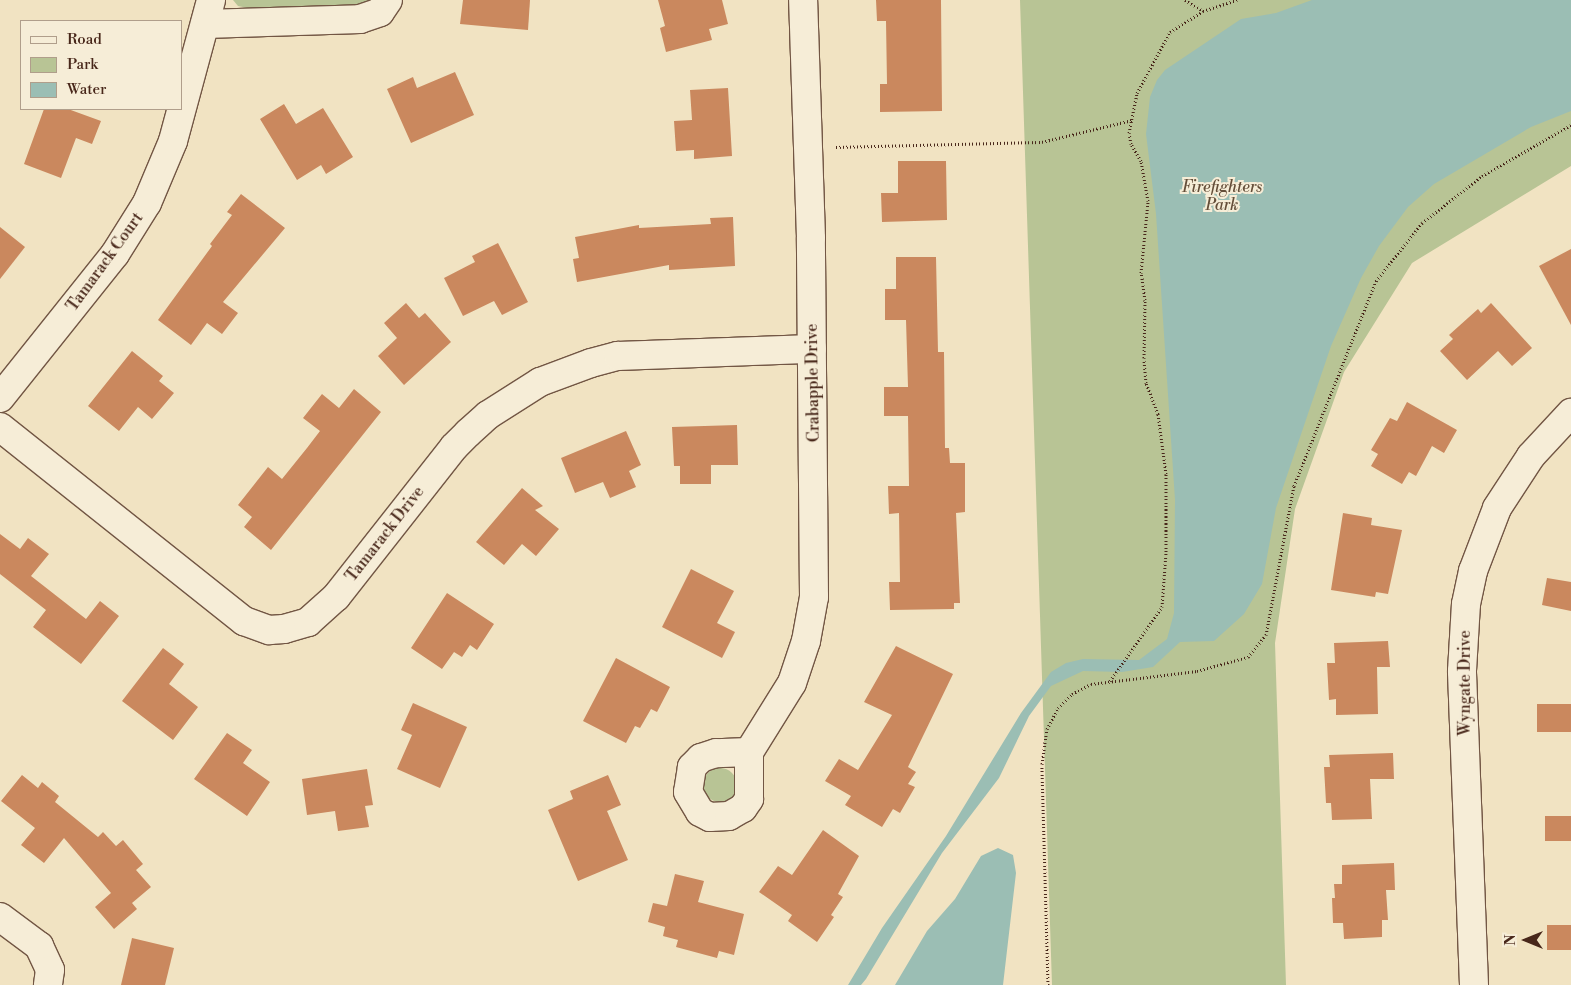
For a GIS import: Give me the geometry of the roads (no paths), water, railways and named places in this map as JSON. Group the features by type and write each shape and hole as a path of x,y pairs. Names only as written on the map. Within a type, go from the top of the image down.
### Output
{"street":[{"name":"Tamarack Court","path":"182,108 208,12 360,19 380,12 388,0"},
{"name":"Crabapple Drive","path":"749,752 792,683 811,618 816,536 803,0"},
{"name":"Tamarack Court","path":"0,398 115,254 147,203 173,141 181,110"},
{"name":"Tamarack Drive","path":"0,427 244,621 269,630 284,629 308,622 336,597 468,432 501,406 540,382 591,362 618,356 812,349"},
{"name":"Wyngate Drive","path":"1474,985 1462,671 1466,604 1473,571 1497,508 1531,456 1571,413"},
{"path":"0,917 42,952 50,970 48,985"}],"water":[{"path":"1312,0 1571,0 1571,111 1531,127 1434,184 1408,207 1379,246 1361,278 1331,346 1276,508 1262,584 1244,614 1214,641 1180,642 1153,667 1122,672 1083,671 1051,686 1029,716 999,778 942,853 866,979 861,985 848,985 882,928 946,836 1021,713 1051,672 1066,663 1083,659 1139,660 1167,639 1174,613 1175,500 1156,214 1146,134 1150,97 1157,80 1165,70 1241,19 1276,13"},
{"path":"998,848 1013,855 1016,873 1003,985 895,985 927,931 955,899 981,856"}],"park label":[{"name":"Firefighters Park","path":"1222,196"}]}
